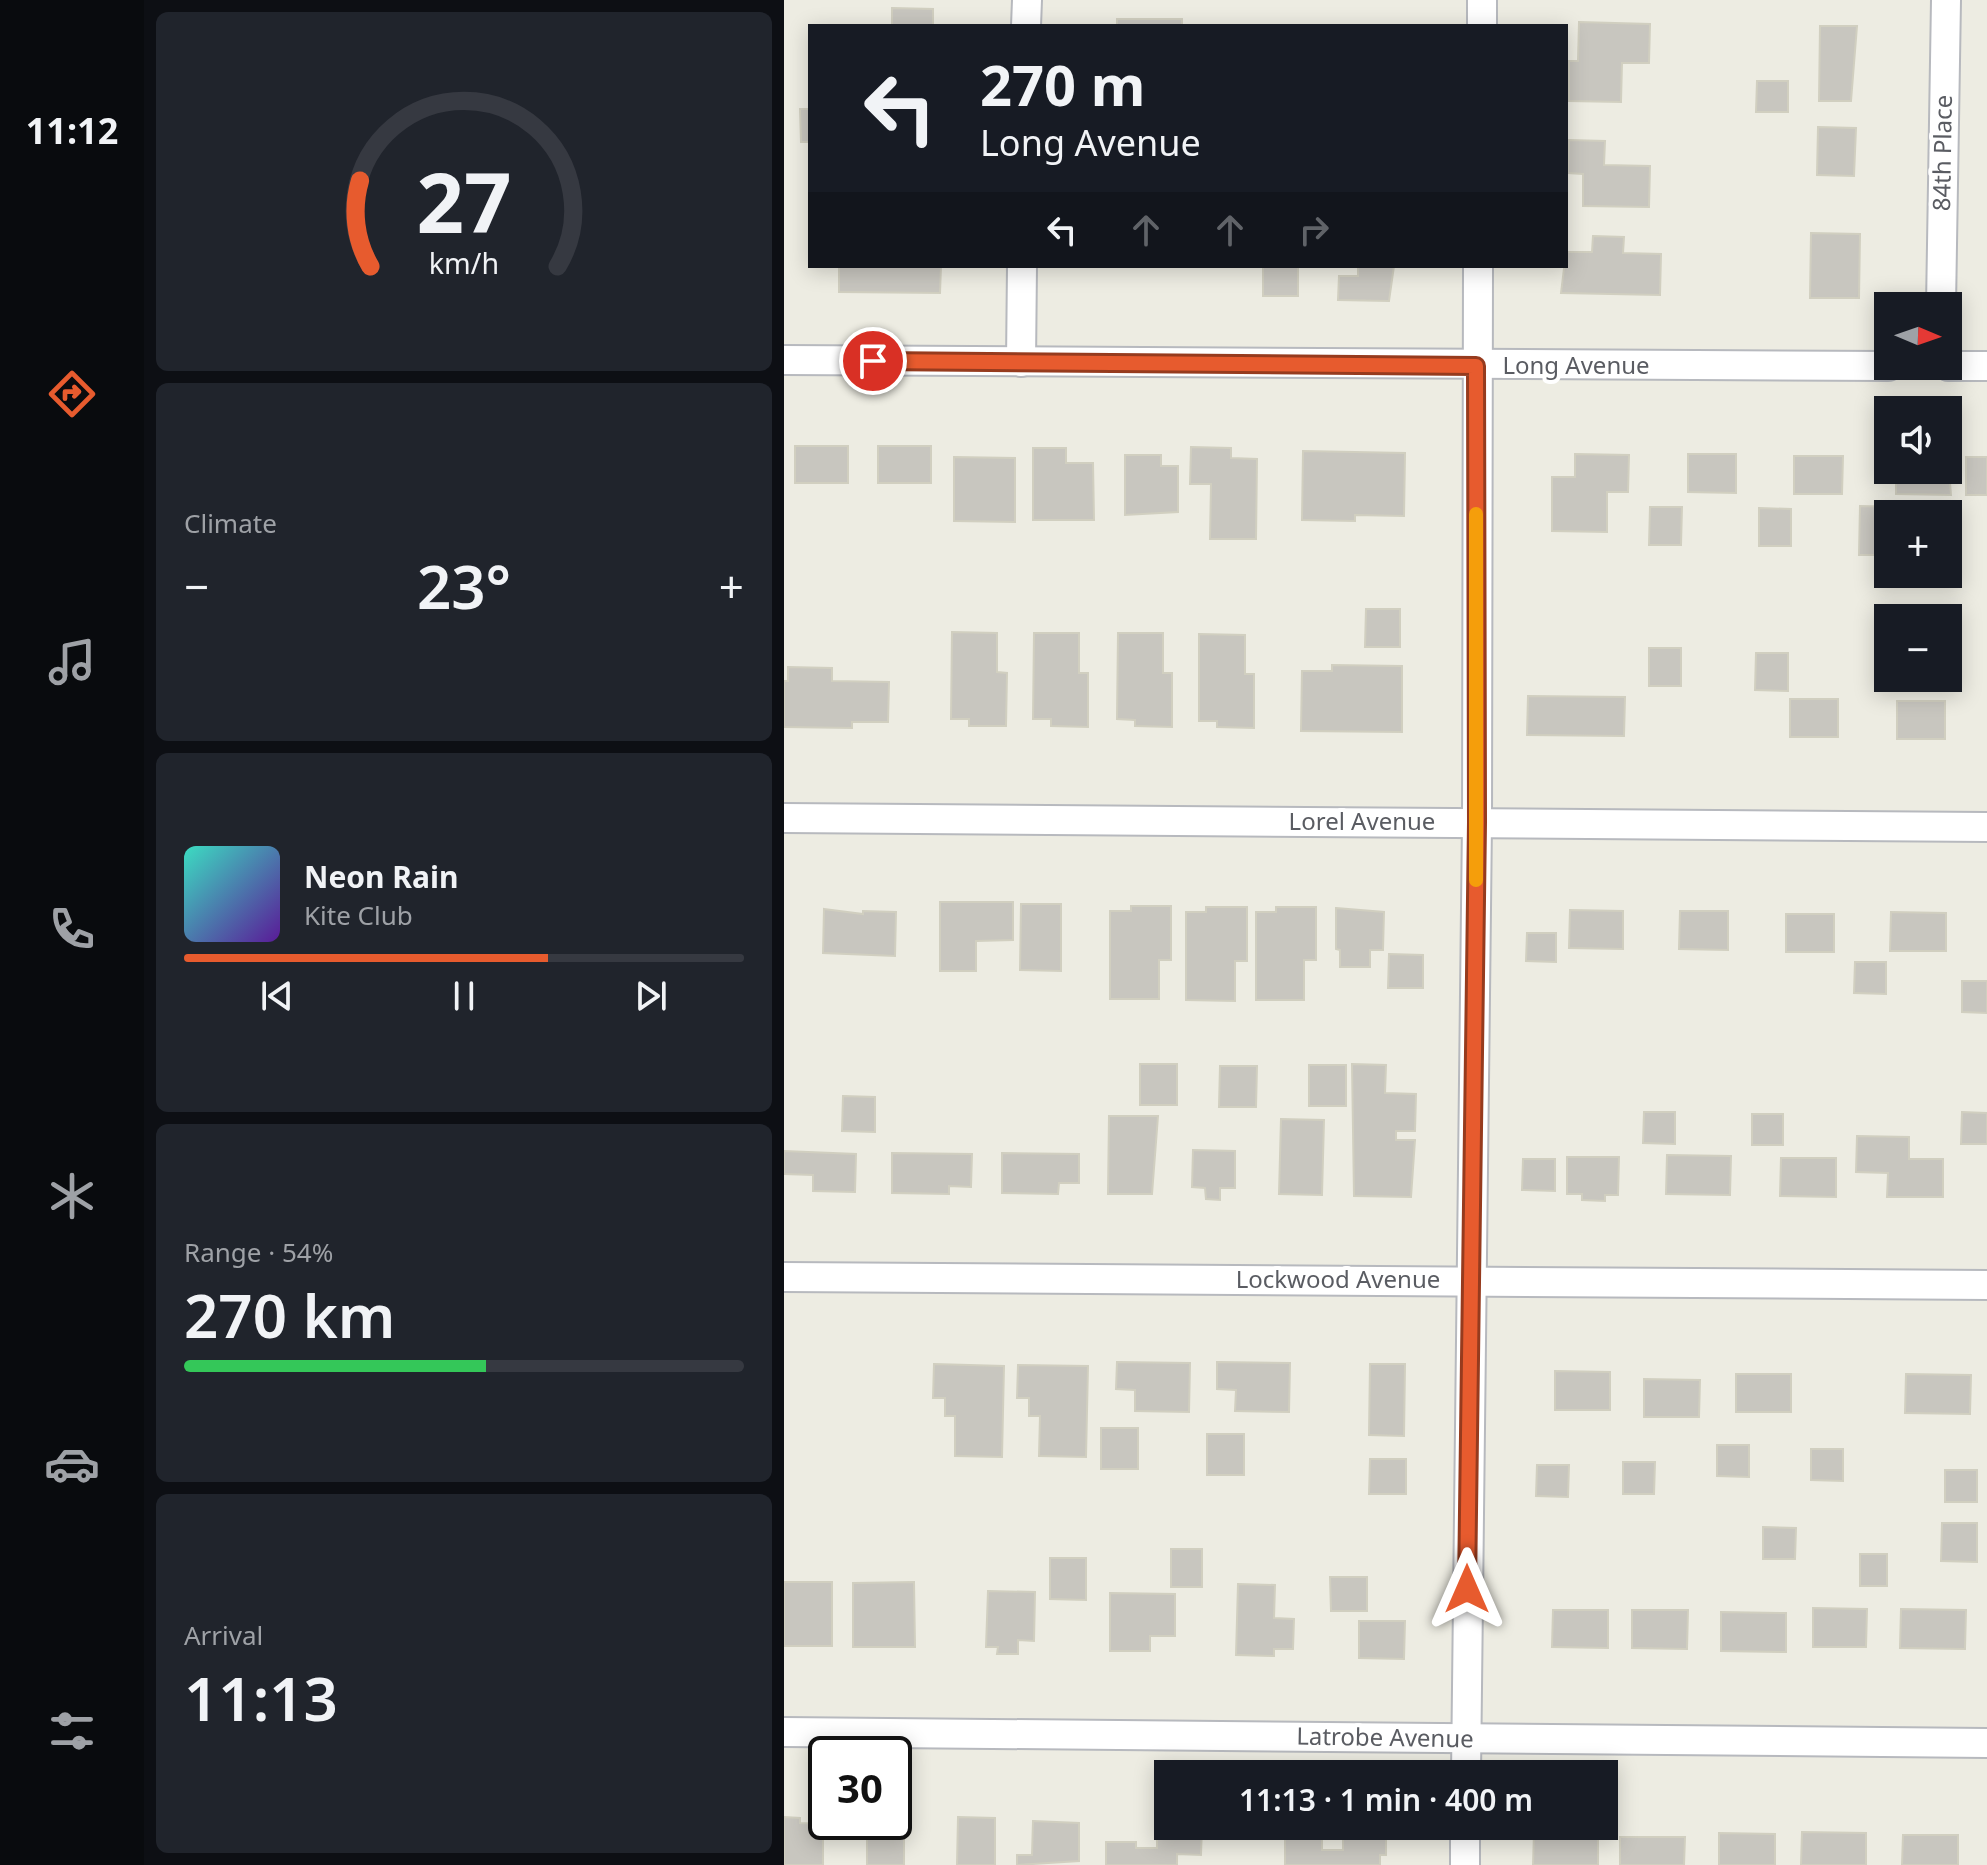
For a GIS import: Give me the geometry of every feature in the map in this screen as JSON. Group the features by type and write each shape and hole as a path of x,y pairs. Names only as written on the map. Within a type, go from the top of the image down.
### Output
{"street":[{"path":"1026,24 1027,0"},
{"path":"1482,0 1482,24"},
{"name":"84th Place","path":"1941,292 1946,0"},
{"path":"1021,362 1022,268"},
{"path":"1466,1760 1469,1281 1477,822 1478,268"},
{"name":"Long Avenue","path":"784,360 1874,366"},
{"path":"1962,366 1987,366"},
{"name":"Lorel Avenue","path":"784,818 1987,827"},
{"name":"Lockwood Avenue","path":"784,1277 1987,1285"},
{"name":"Latrobe Avenue","path":"784,1732 1987,1743"},
{"path":"1465,1840 1465,1865"}],"building":[{"path":"892,8 933,9 933,24 892,24"},
{"path":"1117,19 1182,19 1182,24 1117,24"},
{"path":"1579,22 1650,24 1649,63 1622,63 1621,102 1569,101 1569,61 1578,61"},
{"path":"1820,26 1857,26 1851,101 1819,101"},
{"path":"1757,81 1788,81 1788,112 1756,112"},
{"path":"800,109 808,109 808,142 801,142"},
{"path":"1818,127 1856,128 1854,176 1817,175"},
{"path":"1569,140 1605,141 1604,165 1650,166 1649,207 1583,206 1583,174 1568,173"},
{"path":"1811,233 1860,234 1859,298 1810,298"},
{"path":"1593,236 1624,237 1623,253 1661,254 1660,295 1561,293 1564,268 1568,268 1568,252 1592,252"},
{"path":"839,268 941,268 940,293 839,292"},
{"path":"1263,268 1298,268 1298,296 1263,296"},
{"path":"1358,268 1394,268 1389,301 1338,300 1339,276 1358,276"},
{"path":"795,446 848,446 848,483 795,483"},
{"path":"878,446 931,446 931,483 878,483"},
{"path":"1191,447 1231,448 1231,458 1257,459 1256,539 1210,539 1211,484 1190,484"},
{"path":"1033,448 1066,448 1066,463 1093,463 1094,520 1033,520"},
{"path":"1303,451 1405,453 1404,516 1355,515 1355,521 1302,520"},
{"path":"1575,454 1629,455 1628,492 1607,492 1607,532 1552,531 1552,477 1575,477"},
{"path":"1688,454 1736,454 1736,493 1688,492"},
{"path":"1125,455 1161,455 1161,466 1178,466 1178,512 1125,515"},
{"path":"1794,456 1843,456 1842,494 1794,494"},
{"path":"954,457 1015,458 1015,522 954,521"},
{"path":"1966,457 1987,457 1987,495 1966,495"},
{"path":"1896,484 1950,484 1951,495 1896,494"},
{"path":"1860,506 1874,506 1874,555 1859,555"},
{"path":"1650,507 1682,507 1681,545 1649,545"},
{"path":"1759,508 1791,509 1791,546 1759,546"},
{"path":"1366,609 1400,609 1400,647 1365,647"},
{"path":"952,632 997,633 997,672 1007,673 1006,726 969,726 969,719 951,719"},
{"path":"1034,633 1079,633 1079,673 1088,673 1088,727 1051,726 1051,719 1033,719"},
{"path":"1118,633 1163,633 1163,673 1172,673 1172,727 1135,726 1135,720 1117,719"},
{"path":"1199,634 1245,635 1245,674 1254,674 1254,728 1217,727 1217,721 1199,721"},
{"path":"1649,648 1681,648 1681,686 1649,686"},
{"path":"1756,653 1788,653 1788,691 1755,690"},
{"path":"1332,665 1402,666 1402,732 1301,731 1302,671 1332,671"},
{"path":"788,667 832,668 832,681 889,682 888,722 852,722 852,728 784,727 784,681 788,681"},
{"path":"1528,696 1625,697 1624,736 1527,735"},
{"path":"1790,699 1838,699 1838,737 1790,737"},
{"path":"1897,701 1945,701 1945,739 1897,739"},
{"path":"940,902 1013,902 1013,940 976,941 976,971 940,971"},
{"path":"1021,904 1061,904 1061,971 1020,970"},
{"path":"1131,906 1171,906 1171,960 1159,960 1159,999 1110,999 1110,911 1131,911"},
{"path":"1206,907 1247,907 1247,961 1235,961 1235,1001 1186,1000 1186,912 1206,912"},
{"path":"1276,907 1316,907 1316,960 1304,960 1304,1000 1256,1000 1256,912 1276,912"},
{"path":"1336,908 1384,912 1383,950 1370,950 1370,967 1340,967 1340,950 1336,949"},
{"path":"824,909 863,914 863,911 896,912 895,956 823,953"},
{"path":"1570,910 1623,911 1623,949 1569,948"},
{"path":"1680,911 1728,911 1728,950 1679,949"},
{"path":"1891,912 1946,913 1946,951 1890,951"},
{"path":"1786,914 1834,914 1834,952 1786,952"},
{"path":"1527,933 1556,933 1556,962 1526,961"},
{"path":"1389,954 1423,955 1423,988 1388,988"},
{"path":"1855,962 1886,962 1886,994 1854,993"},
{"path":"1962,981 1987,981 1987,1013 1962,1012"},
{"path":"1140,1064 1177,1064 1177,1105 1140,1105"},
{"path":"1352,1064 1386,1065 1385,1093 1416,1094 1415,1131 1396,1131 1396,1140 1415,1140 1411,1197 1354,1196"},
{"path":"1309,1065 1346,1065 1346,1106 1309,1106"},
{"path":"1220,1066 1257,1066 1256,1107 1219,1107"},
{"path":"843,1096 875,1097 875,1132 842,1131"},
{"path":"1644,1112 1675,1112 1675,1144 1643,1143"},
{"path":"1962,1112 1987,1113 1987,1144 1961,1144"},
{"path":"1752,1114 1783,1114 1783,1145 1752,1145"},
{"path":"1109,1116 1158,1116 1152,1194 1108,1194"},
{"path":"1281,1119 1324,1120 1322,1195 1279,1194"},
{"path":"1857,1136 1909,1137 1909,1159 1943,1159 1943,1197 1887,1197 1888,1173 1856,1172"},
{"path":"1193,1150 1235,1151 1235,1188 1220,1188 1220,1200 1206,1199 1205,1188 1192,1187"},
{"path":"784,1151 856,1154 855,1192 813,1191 813,1175 784,1174"},
{"path":"892,1153 972,1154 971,1187 949,1186 949,1194 892,1193"},
{"path":"1002,1153 1079,1154 1079,1183 1059,1183 1058,1194 1002,1193"},
{"path":"1667,1155 1731,1156 1730,1195 1666,1194"},
{"path":"1567,1157 1619,1157 1618,1195 1605,1195 1605,1201 1582,1200 1582,1194 1567,1194"},
{"path":"1781,1158 1836,1158 1836,1197 1780,1196"},
{"path":"1523,1159 1555,1159 1555,1191 1522,1190"},
{"path":"1117,1362 1190,1363 1189,1412 1135,1411 1135,1390 1116,1389"},
{"path":"1217,1362 1290,1363 1289,1412 1235,1411 1236,1390 1217,1389"},
{"path":"934,1364 1004,1366 1002,1457 955,1456 955,1416 945,1416 945,1398 933,1398"},
{"path":"1370,1364 1405,1364 1404,1436 1369,1435"},
{"path":"1018,1365 1088,1366 1086,1457 1039,1456 1040,1416 1029,1416 1029,1398 1017,1398"},
{"path":"1555,1371 1610,1372 1610,1410 1555,1410"},
{"path":"1736,1374 1791,1374 1791,1412 1736,1412"},
{"path":"1906,1374 1971,1375 1970,1414 1905,1413"},
{"path":"1644,1379 1700,1380 1699,1417 1644,1417"},
{"path":"1101,1428 1138,1428 1138,1469 1101,1469"},
{"path":"1207,1434 1244,1434 1244,1475 1207,1475"},
{"path":"1717,1445 1749,1445 1749,1477 1717,1476"},
{"path":"1811,1449 1843,1449 1843,1481 1811,1480"},
{"path":"1370,1459 1406,1459 1406,1494 1369,1494"},
{"path":"1623,1462 1655,1462 1654,1494 1623,1494"},
{"path":"1537,1465 1569,1465 1568,1497 1536,1496"},
{"path":"1945,1470 1977,1470 1977,1502 1945,1502"},
{"path":"1942,1523 1977,1523 1977,1562 1941,1561"},
{"path":"1763,1527 1796,1528 1795,1559 1763,1559"},
{"path":"1171,1549 1202,1549 1202,1587 1171,1587"},
{"path":"1860,1554 1887,1554 1887,1586 1860,1586"},
{"path":"1050,1558 1086,1558 1086,1600 1050,1599"},
{"path":"1330,1577 1367,1577 1367,1611 1331,1611"},
{"path":"784,1582 832,1582 832,1646 784,1646"},
{"path":"914,1582 915,1647 853,1647 853,1583"},
{"path":"1238,1584 1275,1585 1274,1618 1294,1619 1293,1649 1274,1649 1274,1656 1236,1655"},
{"path":"988,1591 1035,1592 1034,1641 1018,1640 1018,1654 997,1654 998,1647 986,1647"},
{"path":"1110,1593 1175,1594 1175,1636 1150,1636 1150,1651 1110,1651"},
{"path":"1813,1608 1867,1609 1866,1647 1813,1647"},
{"path":"1901,1609 1966,1610 1965,1649 1900,1648"},
{"path":"1553,1610 1608,1610 1608,1648 1552,1647"},
{"path":"1632,1610 1688,1610 1687,1649 1632,1648"},
{"path":"1721,1612 1786,1613 1786,1652 1721,1651"},
{"path":"1359,1621 1405,1621 1404,1659 1359,1658"},
{"path":"784,1817 800,1818 800,1823 808,1823 808,1840 823,1840 823,1865 784,1865"},
{"path":"958,1817 995,1818 995,1865 957,1865"},
{"path":"1033,1821 1079,1823 1079,1861 1017,1865 1017,1855 1032,1855"},
{"path":"1802,1832 1866,1833 1866,1865 1801,1865"},
{"path":"1719,1833 1775,1834 1775,1865 1719,1865"},
{"path":"1903,1835 1958,1835 1958,1865 1902,1865"},
{"path":"1620,1837 1685,1837 1684,1865 1620,1865"},
{"path":"867,1840 904,1840 904,1865 867,1865"},
{"path":"1157,1840 1202,1840 1201,1855 1177,1854 1177,1865 1106,1865 1106,1842 1136,1842 1136,1848 1157,1848"},
{"path":"1285,1840 1322,1840 1322,1850 1343,1850 1343,1840 1386,1840 1386,1855 1380,1855 1380,1865 1285,1865"},
{"path":"1534,1840 1598,1840 1598,1865 1533,1865"}],"slow traffic":[{"path":"1476,514 1476,880"}],"route":[{"path":"873,361 1476,366 1477,822 1467,1589"}]}
